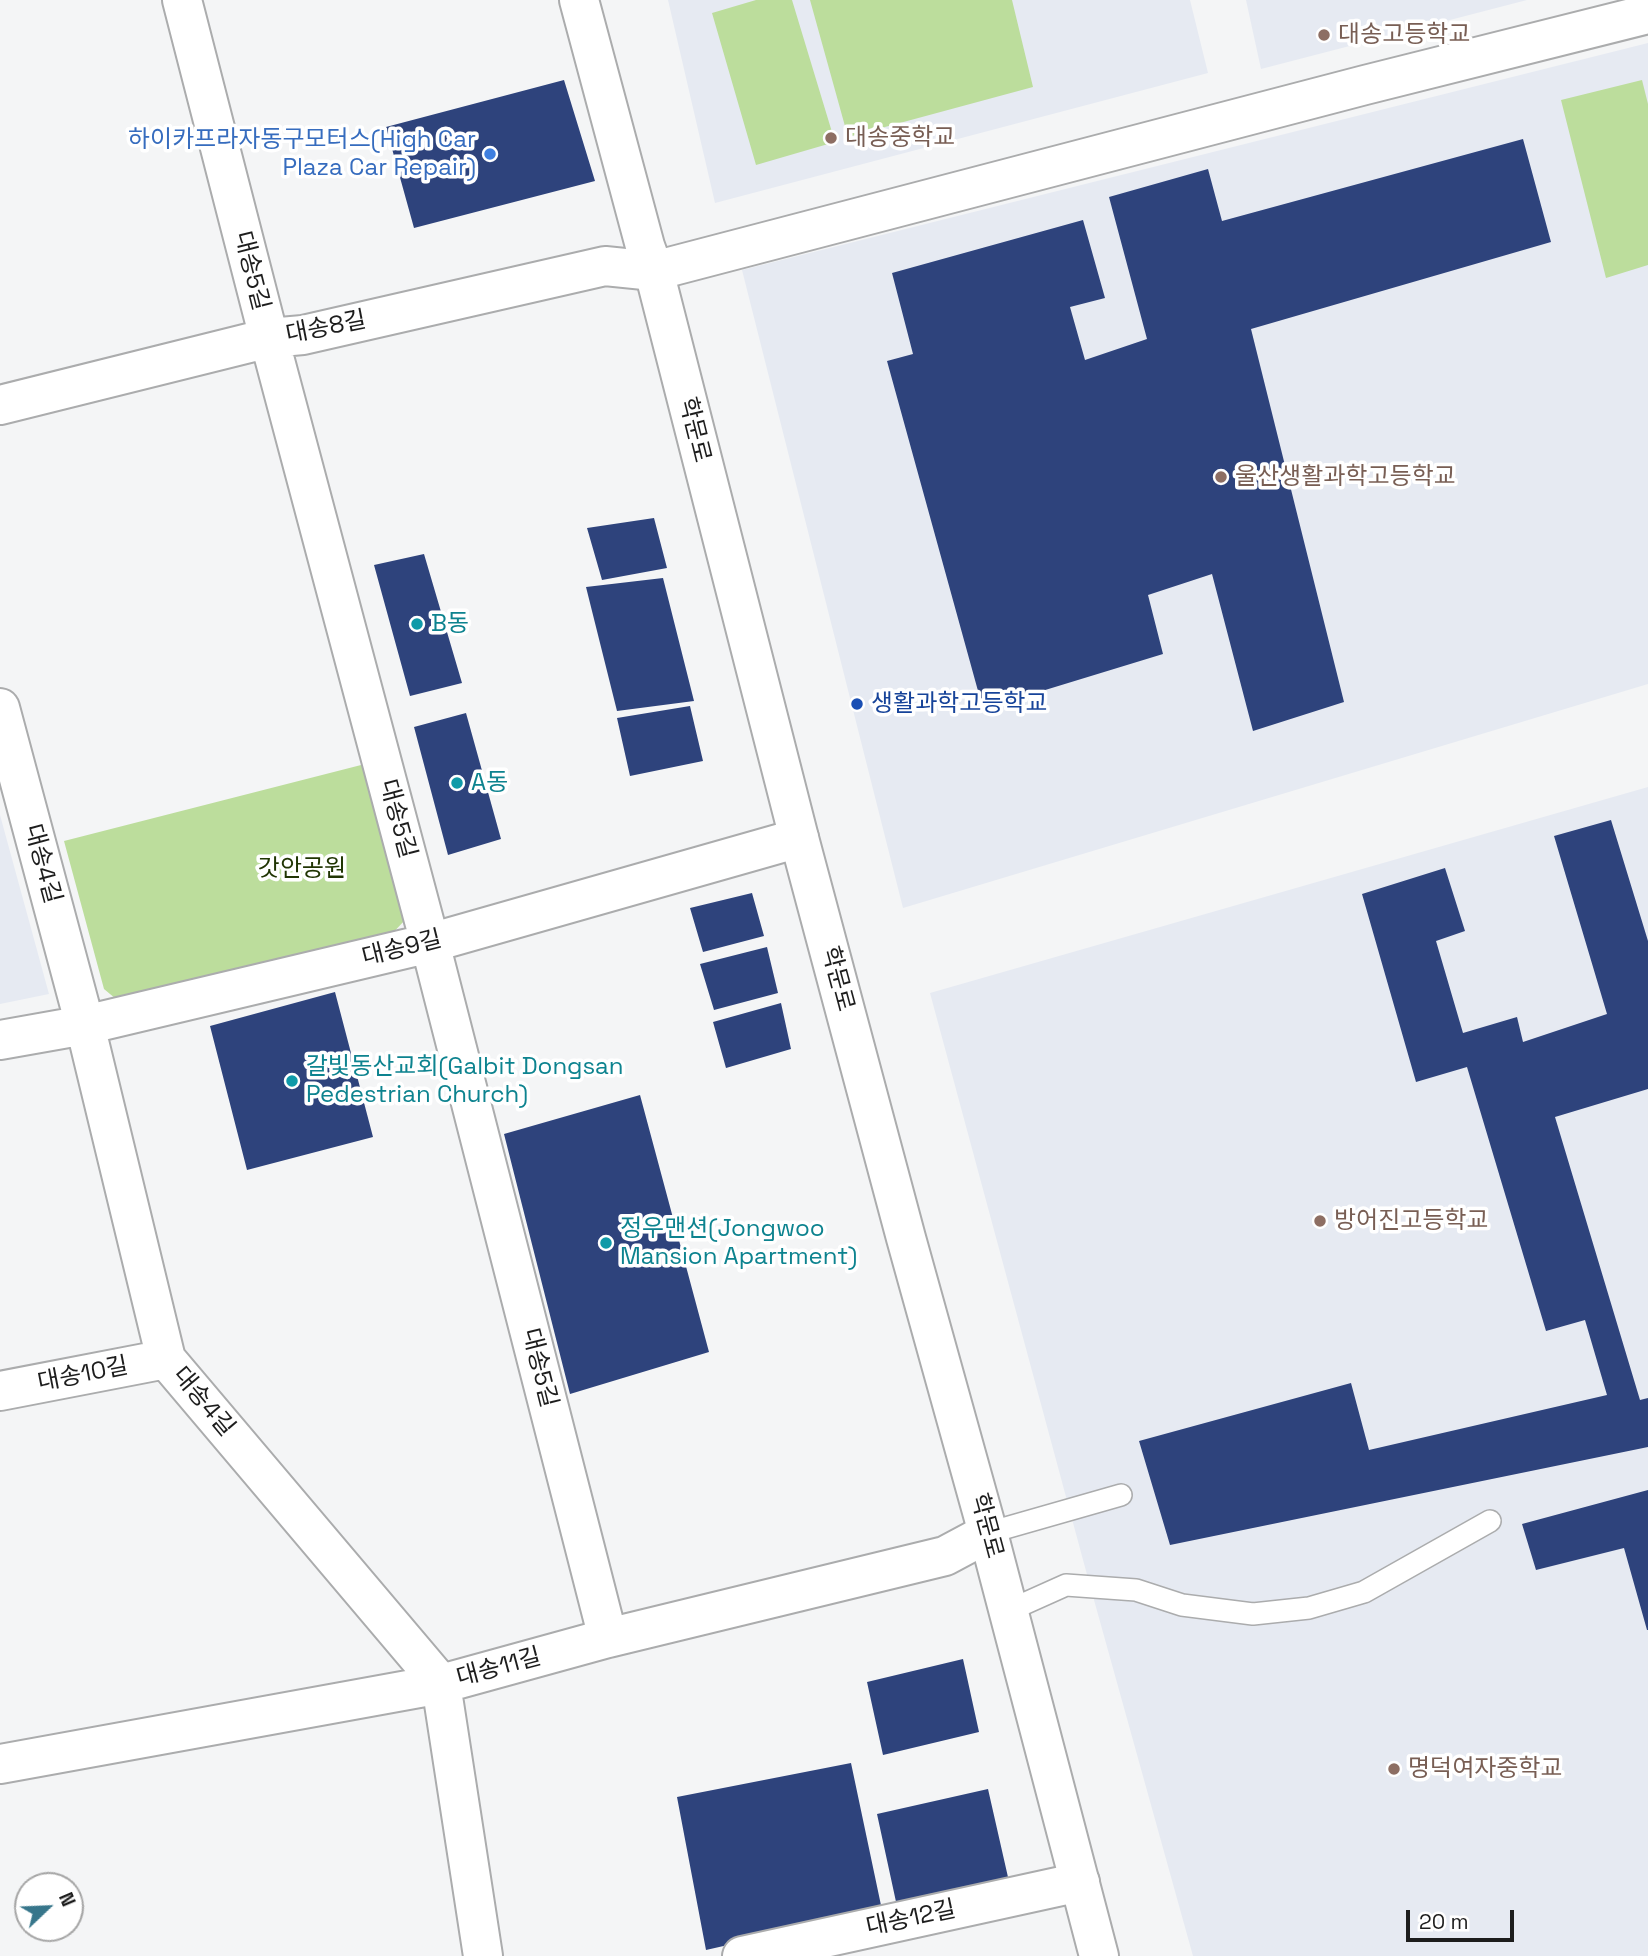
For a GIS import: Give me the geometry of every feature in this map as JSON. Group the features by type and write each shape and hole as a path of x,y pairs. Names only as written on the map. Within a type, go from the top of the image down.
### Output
{"street":[{"name":"대송5길","path":"182,0 430,943 608,1638"},
{"name":"학문로","path":"579,0 654,271 799,838 988,1533 1099,1956"},
{"path":"654,271 1378,81 1648,14"},
{"name":"대송8길","path":"0,405 269,338 303,335 605,266 654,271"},
{"name":"대송4길","path":"0,708 85,1025 166,1359 441,1684"},
{"name":"대송9길","path":"0,1040 85,1025 430,943 799,838"},
{"name":"대송10길","path":"0,1391 166,1359"},
{"name":"대송11길","path":"0,1764 441,1684 608,1638 945,1556 988,1533"},
{"path":"441,1684 483,1956"},
{"name":"대송12길","path":"742,1956 1080,1882"}],"lane":[{"path":"988,1533 1121,1495"},
{"path":"1008,1611 1066,1584 1136,1590 1182,1605 1253,1614 1309,1608 1364,1592 1490,1521"}],"shaded area":[{"name":"대송중학교","path":"668,0 1190,0 1208,73 715,203"},
{"name":"대송고등학교","path":"1246,0 1527,0 1261,69"},
{"name":"울산생활과학고등학교","path":"1648,43 1648,684 903,908 742,270"},
{"name":"방어진고등학교","path":"1648,787 1648,1956 1193,1956 930,993"},
{"path":"0,815 49,994 0,1004"}],"green space":[{"path":"756,0 792,0 835,142 756,165 712,13"},
{"path":"810,0 1012,0 1033,87 848,137"},
{"path":"1642,80 1648,104 1648,265 1606,278 1561,100"},
{"name":"갓안공원","path":"365,764 405,920 390,936 122,1004 104,989 64,841"}],"building":[{"name":"하이카프라자동구모터스(High Car Plaza Car Repair)","path":"564,80 595,181 414,228 386,127"},
{"path":"1523,139 1551,242 1251,329 1344,702 1253,731 1212,574 1148,595 1163,654 983,709 887,361 913,354 892,273 1083,220 1105,298 1070,307 1085,360 1147,339 1109,197 1208,169 1222,221"},
{"path":"654,518 667,568 602,580 587,528"},
{"name":"B동","path":"424,554 462,683 410,696 374,565"},
{"path":"663,578 694,701 617,711 586,587"},
{"path":"690,706 703,761 630,776 617,718"},
{"name":"A동","path":"466,713 501,839 448,855 414,727"},
{"path":"1611,820 1648,941 1648,1089 1555,1117 1640,1400 1648,1398 1648,1447 1170,1545 1139,1441 1351,1383 1369,1450 1607,1395 1585,1320 1546,1331 1467,1067 1416,1082 1362,894 1445,868 1465,931 1436,941 1463,1033 1517,1017 1523,1042 1607,1014 1554,836"},
{"path":"752,893 764,936 703,952 690,908"},
{"path":"767,947 778,993 714,1010 700,964"},
{"name":"갈빛동산교회(Galbit Dongsan Pedestrian Church)","path":"335,992 373,1137 247,1170 210,1026"},
{"path":"781,1003 791,1049 726,1068 713,1022"},
{"name":"정우맨션(Jongwoo Mansion Apartment)","path":"640,1095 709,1352 570,1394 504,1134"},
{"path":"1648,1490 1647,1630 1624,1548 1536,1570 1522,1524"},
{"path":"963,1659 979,1732 883,1755 867,1682"},
{"path":"851,1763 882,1910 706,1950 677,1797"},
{"path":"988,1789 1010,1886 898,1911 877,1814"}],"place":[{"name":"대송고등학교","path":"1324,35"},
{"name":"대송중학교","path":"831,138"},
{"name":"하이카프라자동구모터스(High Car Plaza Car Repair)","path":"490,154"},
{"name":"울산생활과학고등학교","path":"1221,477"},
{"name":"B동","path":"417,624"},
{"name":"생활과학고등학교","path":"857,704"},
{"name":"A동","path":"457,783"},
{"name":"갈빛동산교회(Galbit Dongsan Pedestrian Church)","path":"292,1081"},
{"name":"방어진고등학교","path":"1320,1221"},
{"name":"정우맨션(Jongwoo Mansion Apartment)","path":"606,1243"},
{"name":"명덕여자중학교","path":"1394,1769"}]}
